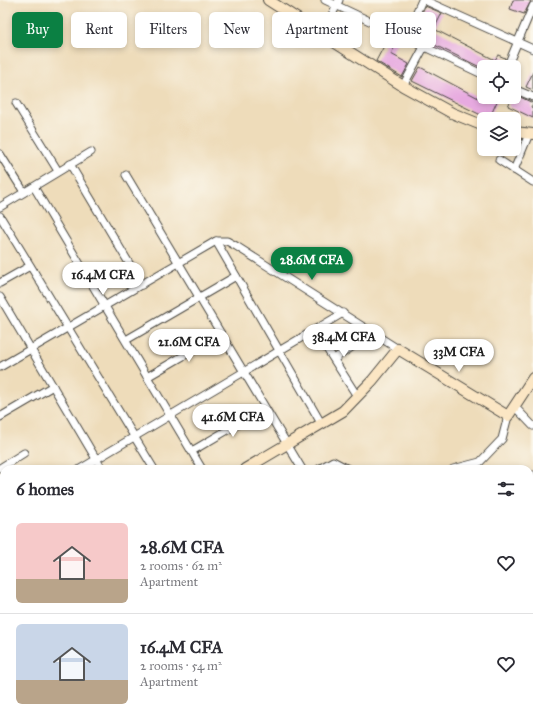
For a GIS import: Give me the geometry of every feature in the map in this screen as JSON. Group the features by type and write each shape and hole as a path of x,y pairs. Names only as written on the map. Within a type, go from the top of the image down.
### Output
{"street":[{"path":"268,0 282,4 292,12"},
{"path":"325,0 338,3 370,20"},
{"path":"417,12 423,0 533,49"},
{"path":"334,12 338,3"},
{"path":"510,60 517,42 530,22 533,6"},
{"path":"342,48 452,113 477,123"},
{"path":"404,86 423,48"},
{"path":"426,48 477,72"},
{"path":"521,92 533,97"},
{"path":"16,103 58,171"},
{"path":"514,170 531,134 521,133"},
{"path":"0,207 91,152"},
{"path":"0,154 24,192"},
{"path":"499,160 533,182"},
{"path":"70,164 142,285"},
{"path":"126,175 300,465"},
{"path":"34,187 200,465"},
{"path":"0,216 152,465"},
{"path":"216,241 321,424"},
{"path":"1,363 31,349 216,241 227,241 344,313 398,349 508,416"},
{"path":"0,284 30,266"},
{"path":"126,340 236,276"},
{"path":"0,297 100,465"},
{"path":"87,465 344,313"},
{"path":"315,330 357,396"},
{"path":"334,359 374,332"},
{"path":"147,376 221,334"},
{"path":"252,465 342,411 372,381 398,349"},
{"path":"468,465 480,462 502,439 508,416 533,378"},
{"path":"0,417 53,386"},
{"path":"514,406 533,426"},
{"path":"192,451 265,408"},
{"path":"5,465 24,453"},
{"path":"326,465 333,461 340,465"}],"building":[{"path":"513,0 531,1 524,14 510,9"},
{"path":"425,6 442,13 436,25 436,12 422,12"},
{"path":"436,30 495,60 477,60 477,66 436,46"},
{"path":"383,48 394,48 391,54 409,64 402,77 376,61"},
{"path":"498,55 505,58 504,60 495,60"},
{"path":"420,67 477,97 477,104 496,104 492,112 477,113 412,81"},
{"path":"533,72 533,90 526,87"},
{"path":"521,97 533,103 531,107 533,108 533,118 521,112 508,106 509,104 521,104"}]}
